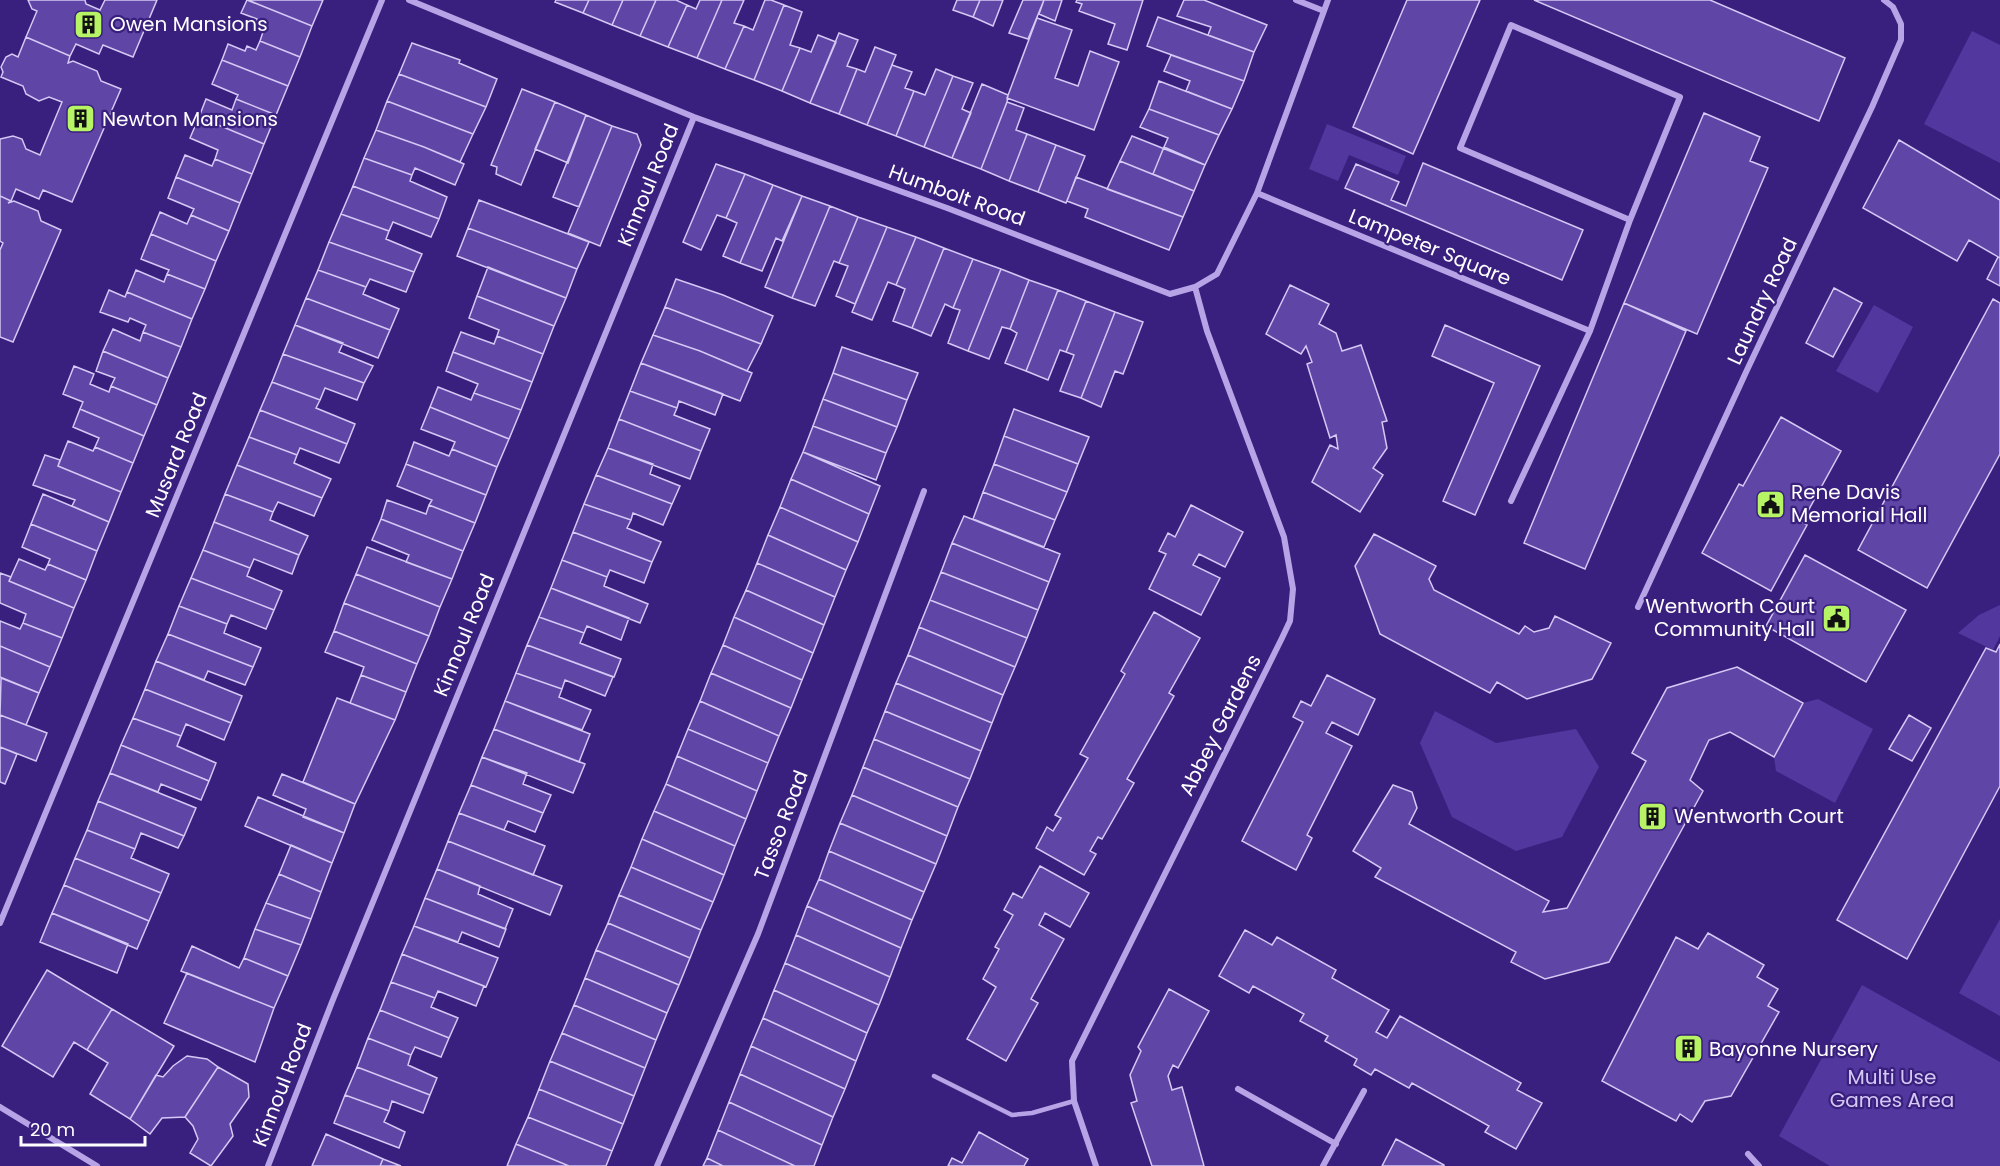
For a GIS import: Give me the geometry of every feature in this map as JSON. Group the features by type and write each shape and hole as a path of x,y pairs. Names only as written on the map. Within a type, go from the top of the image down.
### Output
{"street":[{"name":"Musard Road","path":"0,923 382,0"},
{"name":"Humbolt Road","path":"409,0 694,117 947,208 1170,294 1195,287 1217,274 1257,193 1328,0"},
{"path":"1296,0 1324,11"},
{"name":"Laundry Road","path":"1638,607 1901,40 1901,24 1893,7 1884,0"},
{"path":"1511,501 1590,331 1630,220 1680,97 1512,25 1460,148 1630,220"},
{"name":"Kinnoul Road","path":"268,1166 332,1002 694,117"},
{"name":"Lampeter Square","path":"1257,193 1590,331"},
{"name":"Abbey Gardens","path":"1096,1166 1074,1101 1072,1061 1290,621 1293,589 1284,537 1206,331 1195,287"},
{"name":"Tasso Road","path":"657,1166 758,934 924,491"},
{"path":"1238,1089 1336,1144"},
{"path":"1323,1166 1364,1091"},
{"path":"0,1107 97,1166"},
{"path":"1748,1154 1759,1166"}],"lane":[{"path":"934,1076 1012,1115 1032,1113 1074,1101"}],"green space":[{"path":"1972,31 2000,45 2000,163 1924,124"},
{"path":"1327,124 1406,156 1398,175 1349,155 1338,181 1309,169"},
{"path":"1874,305 1913,327 1878,393 1836,371"},
{"path":"2000,605 2000,636 1993,650 1958,633 1979,615"},
{"path":"1818,699 1873,729 1835,803 1776,771 1774,757 1803,703"},
{"path":"1435,711 1496,743 1576,729 1599,767 1562,837 1516,851 1452,817 1420,743"},
{"path":"2000,919 2000,1016 1959,993"},
{"name":"Multi Use Games Area","path":"1862,985 2000,1062 2000,1166 1830,1166 1779,1136"}],"building":[{"name":"Owen Mansions","path":"28,0 85,0 86,4 100,10 105,0 157,0 133,57 103,45 99,54 76,44 70,56 26,37 37,11 32,9"},
{"path":"247,0 312,26 300,57 260,41 264,29 255,26 257,19 241,13"},
{"path":"248,0 323,0 312,26"},
{"path":"556,0 589,0 583,13 555,2"},
{"path":"589,0 623,0 612,25 583,13"},
{"path":"623,0 656,0 640,36 612,25"},
{"path":"656,0 676,0 687,5 668,47 640,36"},
{"path":"700,0 722,0 697,58 668,47 687,5 696,9"},
{"path":"722,0 744,0 734,23 744,26 725,69 697,58"},
{"path":"765,0 784,5 754,80 725,69 744,26 753,30"},
{"path":"957,0 980,0 973,17 953,10"},
{"path":"980,0 1003,0 993,26 973,17"},
{"path":"1023,0 1044,0 1028,39 1009,33"},
{"path":"1044,0 1062,0 1055,21 1039,14"},
{"path":"1077,0 1143,0 1127,50 1108,44 1115,24 1079,11 1082,4 1076,2"},
{"path":"1184,0 1204,0 1267,25 1254,52 1208,35 1211,27 1177,16"},
{"path":"1407,0 1480,0 1413,154 1353,127"},
{"path":"1534,0 1710,0 1845,58 1819,121"},
{"path":"784,5 802,12 790,45 800,48 782,91 754,80"},
{"path":"1158,17 1254,52 1244,81 1147,46"},
{"path":"1037,18 1072,30 1055,78 1078,86 1090,51 1119,62 1094,130 1007,98"},
{"path":"839,33 858,40 847,66 857,69 839,114 810,103"},
{"path":"818,35 836,42 810,103 782,91 800,48 811,52"},
{"name":"Newton Mansions","path":"26,37 70,56 68,63 73,61 97,71 101,81 121,89 72,202 43,190 39,199 16,189 11,201 0,196 0,139 13,136 22,139 26,149 40,155 62,102 49,97 39,101 26,94 23,86 1,77 3,72 1,67 6,57 12,54 18,57"},
{"path":"260,41 300,57 288,86 222,60 228,44 245,51 247,46 256,50"},
{"path":"412,43 460,60 459,63 497,79 486,107 399,74"},
{"path":"875,47 896,55 867,125 839,114 857,69 865,72"},
{"path":"1171,55 1244,81 1232,109 1186,91 1190,81 1164,71"},
{"path":"222,60 288,86 276,115 236,99 238,95 212,84"},
{"path":"892,65 912,72 905,88 914,91 896,136 867,125"},
{"path":"936,69 953,76 924,147 896,136 914,91 925,95"},
{"path":"399,74 486,107 473,134 387,101"},
{"path":"953,76 973,83 962,109 971,113 952,158 924,147"},
{"path":"1159,81 1232,109 1219,135 1149,109"},
{"path":"982,84 1008,95 981,169 952,158"},
{"path":"522,89 555,102 521,185 496,174 497,167 491,165"},
{"path":"206,99 232,110 236,99 276,115 264,144 199,117"},
{"path":"387,101 473,134 460,162 376,130"},
{"path":"555,102 586,115 568,163 535,149"},
{"path":"1007,102 1024,108 1016,130 1027,134 1009,181 981,169"},
{"path":"1149,109 1219,135 1205,165 1164,147 1168,138 1140,127"},
{"path":"1704,113 1760,137 1750,161 1768,168 1697,334 1624,303"},
{"path":"586,115 612,126 579,207 553,197"},
{"path":"199,117 264,144 252,174 215,159 218,150 190,138"},
{"path":"612,126 637,134 641,145 600,246 568,233"},
{"path":"376,130 464,164 455,185 415,168 412,175 364,158"},
{"path":"1027,134 1056,145 1038,192 1009,181"},
{"path":"1132,136 1205,165 1194,191 1120,161"},
{"path":"1899,140 2000,200 2000,258 1969,240 1957,261 1863,208"},
{"path":"1056,145 1085,156 1066,203 1038,192"},
{"path":"1164,147 1205,165 1194,191 1153,174"},
{"path":"185,155 212,166 215,159 252,174 240,203 176,177"},
{"path":"364,158 412,175 410,181 447,197 439,219 353,186"},
{"path":"1120,161 1194,191 1183,217 1107,189"},
{"path":"1423,163 1583,230 1562,280 1345,188 1356,164 1399,182 1391,200 1406,206"},
{"path":"716,164 745,174 726,218 717,215 701,250 683,242"},
{"path":"745,174 773,185 740,263 723,256 737,223 726,218"},
{"path":"176,177 240,203 229,231 191,215 194,209 168,198"},
{"path":"1076,177 1183,217 1169,250 1085,217 1088,209 1067,201"},
{"path":"773,185 802,196 782,241 776,238 762,271 740,263"},
{"path":"353,186 439,219 431,237 393,222 389,231 341,214"},
{"path":"0,196 11,201 8,203 14,201 38,211 41,221 61,230 13,342 0,337 0,250 3,243 0,241"},
{"path":"802,196 830,206 792,298 765,287"},
{"path":"479,200 589,242 577,269 468,228"},
{"path":"830,206 858,217 839,263 834,261 815,306 792,298"},
{"path":"160,212 187,224 191,215 229,231 216,261 151,234"},
{"path":"341,214 389,231 386,239 422,254 414,272 329,242"},
{"path":"858,217 887,227 855,304 836,296 848,266 839,263"},
{"path":"887,227 916,237 896,285 888,282 872,320 852,312"},
{"path":"468,228 577,269 566,298 457,256"},
{"path":"151,234 216,261 205,289 167,274 169,270 141,259"},
{"path":"916,237 944,248 912,328 893,321 905,289 896,285"},
{"path":"329,242 414,272 406,292 370,279 366,287 318,270"},
{"path":"944,248 973,259 953,308 945,304 931,336 912,328"},
{"path":"1998,257 2000,258 2000,286 1987,279"},
{"path":"973,259 1001,269 968,351 948,343 960,310 953,308"},
{"path":"488,267 566,298 554,326 477,296"},
{"path":"1001,269 1029,280 1010,329 1002,327 989,359 968,351"},
{"path":"136,270 164,282 167,274 205,289 192,319 127,292"},
{"path":"318,270 366,287 363,294 399,309 390,330 306,298"},
{"path":"676,279 723,295 773,316 761,344 665,307"},
{"path":"1029,280 1058,290 1026,371 1005,363 1017,333 1010,329"},
{"path":"1290,285 1329,304 1319,324 1336,333 1342,351 1361,345 1387,421 1382,422 1387,448 1373,468 1383,475 1360,512 1312,482 1330,445 1338,449 1336,435 1330,438 1307,364 1312,362 1306,346 1301,354 1266,334"},
{"path":"1834,288 1862,303 1833,357 1806,343"},
{"path":"109,290 125,297 127,292 192,319 181,347 143,332 146,325 130,318 128,322 100,312"},
{"path":"1058,290 1086,301 1066,352 1060,350 1048,380 1026,371"},
{"path":"477,296 554,326 543,354 497,336 499,330 469,318"},
{"path":"306,298 390,330 378,358 295,325"},
{"path":"1993,299 2000,303 2000,454 1927,588 1858,550"},
{"path":"1086,301 1115,312 1081,398 1060,391 1074,355 1066,352"},
{"path":"1624,303 1686,331 1585,569 1524,543"},
{"path":"665,307 761,344 747,371 700,351 653,335"},
{"path":"1115,312 1143,322 1123,374 1115,371 1101,407 1081,398"},
{"path":"295,325 343,343 339,352 373,366 364,383 283,354"},
{"path":"1445,325 1540,366 1475,515 1443,501 1494,383 1432,356"},
{"path":"113,329 140,341 143,332 181,347 168,378 103,351"},
{"path":"461,332 494,344 497,336 543,354 532,382 453,352"},
{"path":"653,335 700,351 752,373 740,401 641,363"},
{"path":"842,347 918,373 907,400 833,373"},
{"path":"103,351 168,378 157,405 111,386 115,378 96,371"},
{"path":"453,352 532,382 521,410 474,393 478,384 446,371"},
{"path":"283,354 364,383 357,400 325,388 320,400 272,382"},
{"path":"641,363 723,394 715,415 679,401 677,408 630,391"},
{"path":"74,366 94,374 90,384 109,392 111,386 157,405 144,436 80,409 83,402 63,394"},
{"path":"833,373 907,400 897,427 823,399"},
{"path":"272,382 320,400 316,408 355,424 347,444 260,410"},
{"path":"438,387 471,400 474,393 521,410 509,439 430,407"},
{"path":"630,391 677,408 674,415 710,429 701,451 619,419"},
{"path":"823,399 897,427 886,453 813,426"},
{"path":"430,407 509,439 497,467 452,449 455,442 421,429"},
{"path":"80,409 144,436 133,463 95,447 99,438 73,427"},
{"path":"1014,409 1089,437 1078,464 1004,436"},
{"path":"260,410 347,444 339,463 300,448 297,455 249,437"},
{"name":"Rene Davis Memorial Hall","path":"1781,417 1841,451 1802,522 1807,525 1771,591 1702,553 1739,484 1743,486"},
{"path":"619,419 701,451 690,479 608,448"},
{"path":"813,426 886,453 876,480 803,452"},
{"path":"1004,436 1078,464 1067,492 994,464"},
{"path":"249,437 297,455 294,463 331,479 322,498 237,465"},
{"path":"68,441 93,451 95,447 133,463 121,492 58,466"},
{"path":"414,442 449,456 452,449 497,467 486,495 406,464"},
{"path":"608,448 653,464 650,474 680,486 672,504 596,475"},
{"path":"803,452 880,486 869,514 791,479"},
{"path":"45,455 60,460 58,466 121,492 109,522 72,506 75,500 33,485"},
{"path":"406,464 486,495 475,523 429,505 432,500 397,486"},
{"path":"994,464 1067,492 1055,520 983,492"},
{"path":"237,465 322,498 314,516 278,502 273,512 225,494"},
{"path":"596,475 672,504 663,525 633,513 631,520 584,504"},
{"path":"791,479 869,514 858,542 780,507"},
{"path":"983,492 1055,520 1044,547 973,519"},
{"path":"43,494 109,522 97,551 31,524"},
{"path":"225,494 273,512 270,520 308,536 299,555 214,522"},
{"path":"387,500 426,514 429,505 475,523 463,551 381,519"},
{"path":"584,504 631,520 627,528 661,542 652,562 573,532"},
{"path":"1191,505 1243,532 1225,567 1199,554 1193,565 1220,578 1201,615 1149,589 1166,554 1159,551 1168,533 1175,537"},
{"path":"780,507 858,542 846,570 768,535"},
{"path":"964,516 1060,554 1049,582 952,543"},
{"path":"381,519 463,551 452,579 406,562 409,555 372,540"},
{"path":"214,522 299,555 292,574 254,559 250,568 203,550"},
{"path":"31,524 97,551 86,580 48,564 50,559 22,547"},
{"path":"573,532 652,562 644,583 610,570 607,577 562,560"},
{"path":"1374,534 1436,566 1429,579 1434,590 1519,634 1525,626 1534,632 1549,628 1555,616 1611,643 1592,679 1527,699 1497,682 1490,693 1380,634 1355,566"},
{"path":"768,535 846,570 835,597 757,563"},
{"path":"952,543 1049,582 1038,610 941,572"},
{"path":"367,547 452,579 440,607 356,574"},
{"path":"203,550 250,568 247,576 282,591 274,610 191,578"},
{"name":"Wentworth Court Community Hall","path":"1805,555 1906,610 1866,682 1766,626"},
{"path":"19,559 45,570 48,564 86,580 74,608 9,581"},
{"path":"562,560 607,577 604,586 648,604 640,623 551,588"},
{"path":"757,563 835,597 824,625 746,590"},
{"path":"941,572 1038,610 1027,638 930,600"},
{"path":"0,573 11,577 9,581 74,608 62,638 23,623 26,614 0,603"},
{"path":"356,574 440,607 429,636 344,603"},
{"path":"191,578 274,610 266,629 231,615 227,624 179,606"},
{"path":"551,588 629,618 621,640 587,626 584,633 539,617"},
{"path":"746,590 824,625 813,653 734,617"},
{"path":"930,600 1027,638 1015,667 919,627"},
{"path":"344,603 429,636 417,664 334,631"},
{"path":"179,606 227,624 224,633 261,648 253,667 168,634"},
{"path":"1154,612 1200,638 1169,693 1174,696 1127,779 1134,783 1102,839 1098,837 1090,851 1096,854 1084,875 1036,848 1047,827 1053,831 1061,818 1055,815 1088,758 1080,754 1125,674 1121,671"},
{"path":"539,617 584,633 580,643 621,659 614,677 527,645"},
{"path":"734,617 813,653 802,680 723,645"},
{"path":"0,621 20,629 23,623 62,638 50,667 0,646"},
{"path":"919,627 1015,667 1003,695 908,655"},
{"path":"334,631 417,664 406,692 361,675 364,667 325,652"},
{"path":"168,634 253,667 245,685 208,671 204,680 156,661"},
{"path":"2000,644 2000,786 1907,959 1837,920 1986,648 1996,652"},
{"path":"527,645 613,677 605,696 565,680 562,689 516,673"},
{"path":"723,645 802,680 791,708 711,673"},
{"path":"0,646 50,667 39,693 0,677"},
{"path":"908,655 1003,695 992,723 896,683"},
{"path":"156,661 242,696 231,723 145,689"},
{"name":"Wentworth Court","path":"1737,667 1803,703 1774,757 1730,732 1709,740 1690,780 1703,791 1609,962 1545,979 1511,962 1516,952 1375,877 1381,868 1353,851 1393,785 1412,792 1417,808 1409,824 1549,901 1543,912 1567,908 1646,761 1632,753 1667,688"},
{"path":"516,673 562,689 559,697 591,710 582,730 505,701"},
{"path":"711,673 791,708 779,736 700,701"},
{"path":"361,675 406,692 395,720 350,703"},
{"path":"1327,675 1375,699 1358,735 1332,722 1326,733 1352,746 1307,835 1312,838 1296,870 1242,841 1303,722 1293,717 1301,701 1311,706"},
{"path":"1,678 39,693 26,725 0,715"},
{"path":"896,683 992,723 981,751 885,711"},
{"path":"145,689 231,723 224,740 186,724 181,736 133,718"},
{"path":"337,698 395,720 355,804 303,782"},
{"path":"505,701 590,734 579,762 494,729"},
{"path":"700,701 779,736 768,763 688,729"},
{"path":"885,711 981,751 970,779 874,739"},
{"path":"0,715 47,733 36,761 0,747"},
{"path":"1909,715 1931,728 1912,761 1889,749"},
{"path":"133,718 181,736 177,746 216,763 209,781 121,745"},
{"path":"494,729 585,764 573,793 482,757"},
{"path":"688,729 768,763 757,791 677,756"},
{"path":"874,739 970,779 958,807 863,767"},
{"path":"121,745 209,781 201,800 161,784 158,792 110,773"},
{"path":"0,747 17,754 5,784 0,782"},
{"path":"677,756 757,791 746,819 666,784"},
{"path":"482,757 527,773 523,784 551,795 543,813 471,785"},
{"path":"863,767 958,807 947,836 852,795"},
{"path":"110,773 196,808 184,836 98,801"},
{"path":"282,774 355,804 344,833 303,817 306,809 273,795"},
{"path":"666,784 746,819 735,846 654,811"},
{"path":"471,785 543,813 535,832 508,821 504,830 459,813"},
{"path":"852,795 947,836 936,864 840,823"},
{"path":"258,797 344,833 332,863 245,826"},
{"path":"98,801 184,836 178,848 141,833 135,849 87,830"},
{"path":"654,811 735,846 724,875 642,839"},
{"path":"459,813 545,846 533,875 448,841"},
{"path":"840,823 936,864 924,892 829,851"},
{"path":"87,830 135,849 131,858 169,874 161,893 75,858"},
{"path":"642,839 724,875 713,902 631,867"},
{"path":"448,841 562,886 550,915 437,869"},
{"path":"291,845 332,863 321,892 279,874"},
{"path":"829,851 924,892 912,920 819,879"},
{"path":"75,858 161,893 149,921 64,885"},
{"path":"1040,866 1089,893 1070,927 1045,913 1039,925 1064,939 1031,999 1038,1003 1006,1061 967,1039 996,987 983,979 999,949 995,947 1013,915 1004,910 1013,893 1022,898"},
{"path":"631,867 713,902 701,930 619,895"},
{"path":"437,869 480,886 478,894 513,909 505,929 425,898"},
{"path":"279,874 321,892 311,919 266,903"},
{"path":"819,879 912,920 901,948 807,906"},
{"path":"64,885 149,921 137,949 52,913"},
{"path":"619,895 701,930 690,958 608,923"},
{"path":"425,898 506,929 499,947 462,932 458,942 414,926"},
{"path":"266,903 311,919 301,945 255,929"},
{"path":"807,906 901,948 890,977 796,935"},
{"path":"52,913 128,944 117,973 40,942"},
{"path":"608,923 690,958 679,985 596,950"},
{"path":"414,926 498,958 486,987 402,954"},
{"path":"255,929 301,945 288,976 244,958"},
{"path":"1245,930 1272,945 1277,937 1336,970 1332,978 1389,1010 1376,1032 1387,1038 1400,1016 1521,1083 1517,1090 1542,1103 1516,1149 1485,1132 1489,1126 1412,1083 1409,1088 1375,1069 1371,1075 1354,1065 1357,1059 1325,1041 1328,1036 1300,1021 1304,1014 1253,986 1249,993 1219,976"},
{"name":"Bayonne Nursery","path":"1708,933 1764,965 1757,977 1778,989 1768,1006 1779,1012 1731,1096 1705,1101 1692,1122 1680,1114 1676,1121 1602,1081 1676,937 1698,949"},
{"path":"796,935 890,977 879,1005 785,963"},
{"path":"192,946 239,968 244,958 288,976 274,1008 181,971"},
{"path":"596,950 679,985 667,1013 585,978"},
{"path":"402,954 484,986 476,1006 438,991 435,998 391,982"},
{"path":"785,963 879,1005 867,1033 774,990"},
{"path":"47,970 112,1009 87,1050 74,1042 53,1077 2,1046"},
{"path":"187,973 274,1008 255,1062 164,1023"},
{"path":"585,978 667,1013 656,1040 574,1005"},
{"path":"391,982 435,998 431,1007 458,1018 449,1038 380,1010"},
{"path":"1169,989 1209,1011 1178,1068 1173,1065 1168,1076 1172,1090 1182,1087 1204,1166 1152,1166 1131,1103 1137,1101 1130,1075 1141,1051 1138,1047"},
{"path":"774,990 867,1033 856,1061 763,1018"},
{"path":"574,1005 656,1040 645,1068 562,1033"},
{"path":"112,1009 174,1046 130,1119 90,1094 108,1063 87,1050"},
{"path":"380,1010 449,1038 441,1057 415,1047 411,1055 368,1038"},
{"path":"763,1018 856,1061 845,1089 751,1046"},
{"path":"562,1033 645,1068 634,1096 550,1061"},
{"path":"368,1038 411,1055 408,1065 437,1078 430,1095 357,1067"},
{"path":"751,1046 845,1089 833,1117 740,1074"},
{"path":"187,1056 207,1059 218,1067 185,1117 162,1118 150,1134 130,1119 156,1075 163,1077"},
{"path":"550,1061 634,1096 623,1124 539,1089"},
{"path":"218,1067 248,1084 249,1097 230,1124 233,1136 211,1166 190,1153 198,1139 193,1126 185,1117"},
{"path":"357,1067 430,1095 423,1113 392,1101 389,1111 345,1095"},
{"path":"740,1074 833,1117 822,1145 729,1102"},
{"path":"539,1089 623,1124 612,1151 528,1117"},
{"path":"345,1095 389,1111 384,1122 405,1132 399,1148 334,1123"},
{"path":"729,1102 822,1145 814,1166 795,1166 718,1130"},
{"path":"528,1117 612,1151 606,1166 569,1166 516,1144"},
{"path":"718,1130 795,1166 723,1166 707,1158"},
{"path":"979,1132 1028,1159 1024,1166 948,1166 952,1158 962,1163"},
{"path":"326,1134 383,1159 380,1166 312,1166"},
{"path":"1396,1139 1444,1165 1444,1166 1382,1166"},
{"path":"516,1144 569,1166 507,1166"},
{"path":"707,1158 723,1166 703,1166"},
{"path":"383,1159 401,1166 380,1166"}],"place":[{"name":"Owen Mansions","path":"89,24"},
{"name":"Newton Mansions","path":"81,119"},
{"name":"Rene Davis Memorial Hall","path":"1770,504"},
{"name":"Wentworth Court Community Hall","path":"1836,618"},
{"name":"Wentworth Court","path":"1653,816"},
{"name":"Bayonne Nursery","path":"1688,1049"}]}
